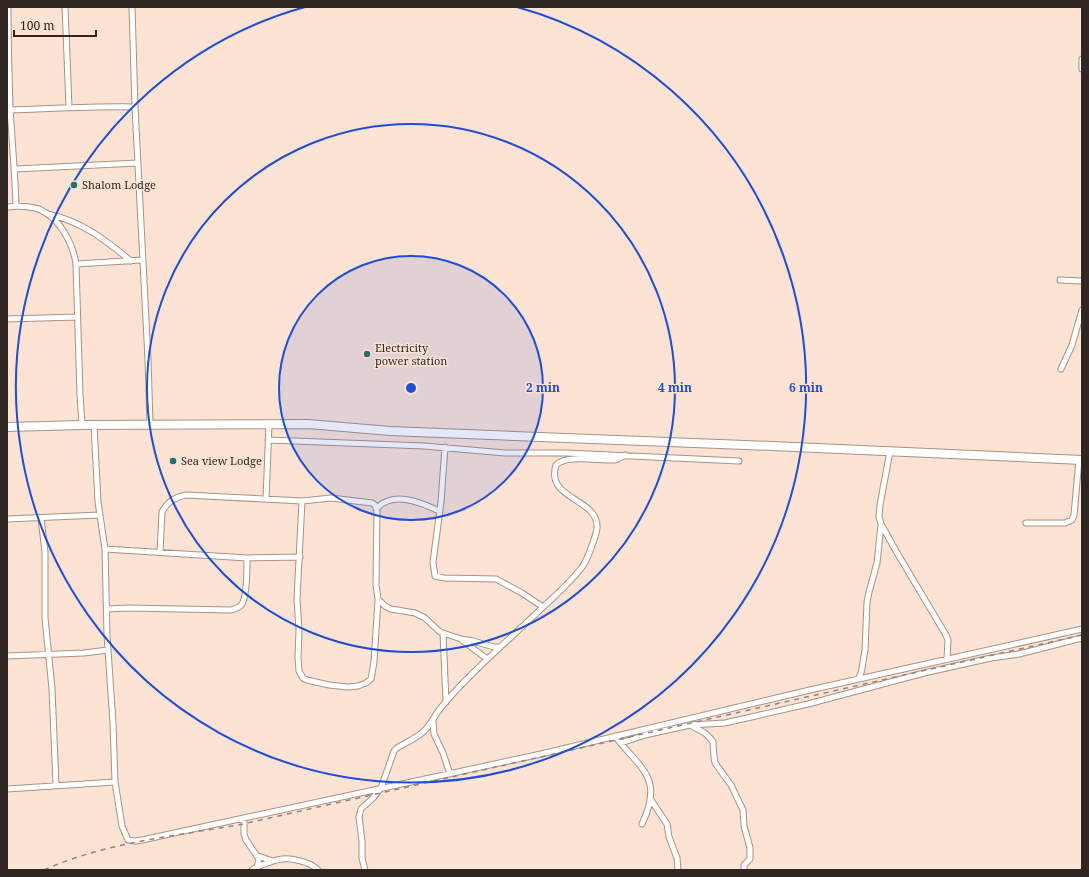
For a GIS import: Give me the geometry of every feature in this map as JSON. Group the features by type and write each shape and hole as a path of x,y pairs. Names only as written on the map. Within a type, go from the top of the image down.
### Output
{"highway":[{"path":"7,427 150,424 308,424 390,431 1081,460"}],"street":[{"path":"8,7 10,142 15,169 16,206"},
{"path":"65,7 69,107"},
{"path":"132,7 135,107 150,424"},
{"path":"1082,59 1082,69"},
{"path":"9,110 42,110 99,106 135,107"},
{"path":"15,169 138,163"},
{"path":"7,207 16,206 36,208 75,222 109,243 132,261"},
{"path":"47,213 65,233 74,253 76,264 82,425"},
{"path":"76,264 142,260"},
{"path":"1060,280 1082,281"},
{"path":"1061,370 1072,344 1082,310"},
{"path":"7,319 77,316"},
{"path":"266,499 269,424"},
{"path":"94,425 100,515 105,549 108,650 114,723 115,782 122,826 128,840 142,840 541,754 1082,629"},
{"path":"268,440 445,448 505,453 625,455 739,461"},
{"path":"445,448 433,555 433,569 435,576 451,579 496,579 522,593 543,607"},
{"path":"890,451 879,517 881,524 896,551 946,635 948,640 947,659"},
{"path":"365,870 362,858 362,841 359,817 361,809 381,788 394,752 397,748 422,733 461,685 570,582 585,563 597,526 590,510 558,486 556,465 562,460 614,460 625,455"},
{"path":"1026,523 1065,523 1072,520 1074,516 1081,460"},
{"path":"160,552 162,512 164,507 175,498 186,495 302,501 331,498 368,502 372,503 377,508"},
{"path":"302,501 297,600 299,630 298,664 301,675 307,680 317,683 348,687 366,683 371,679 374,662 378,599 376,584 377,508 382,502 396,499 423,504 439,511"},
{"path":"7,519 100,515"},
{"path":"41,518 45,552 44,618 52,689 56,785"},
{"path":"858,680 862,675 868,597 878,563 881,524"},
{"path":"105,549 247,558 300,557"},
{"path":"107,609 231,610 237,608 242,605 244,598 247,558"},
{"path":"378,599 385,606 391,609 415,613 425,618 440,632 461,639 494,647 500,647"},
{"path":"443,633 446,702"},
{"path":"621,743 645,735 690,724 733,721 808,704 954,666 1019,654 1082,638"},
{"path":"461,639 487,659"},
{"path":"7,656 108,650"},
{"path":"433,720 434,734 443,753 450,774"},
{"path":"690,724 705,733 713,742 715,763 730,785 743,810 744,826 750,848 750,859 744,865 744,870"},
{"path":"614,736 641,765 648,777 651,789 651,800 642,824"},
{"path":"7,789 115,782"},
{"path":"651,800 667,824 670,840 677,858 678,870"},
{"path":"244,818 246,840 258,856 259,861 254,868"},
{"path":"258,856 273,861"},
{"path":"254,868 283,859 309,864 316,867 318,870"}],"railway":[{"path":"44,870 68,860 117,846 167,836 243,824 1082,635"}],"place":[{"name":"Shalom Lodge","path":"74,185"},
{"name":"Electricity power station","path":"367,354"},
{"name":"Sea view Lodge","path":"173,461"}]}
